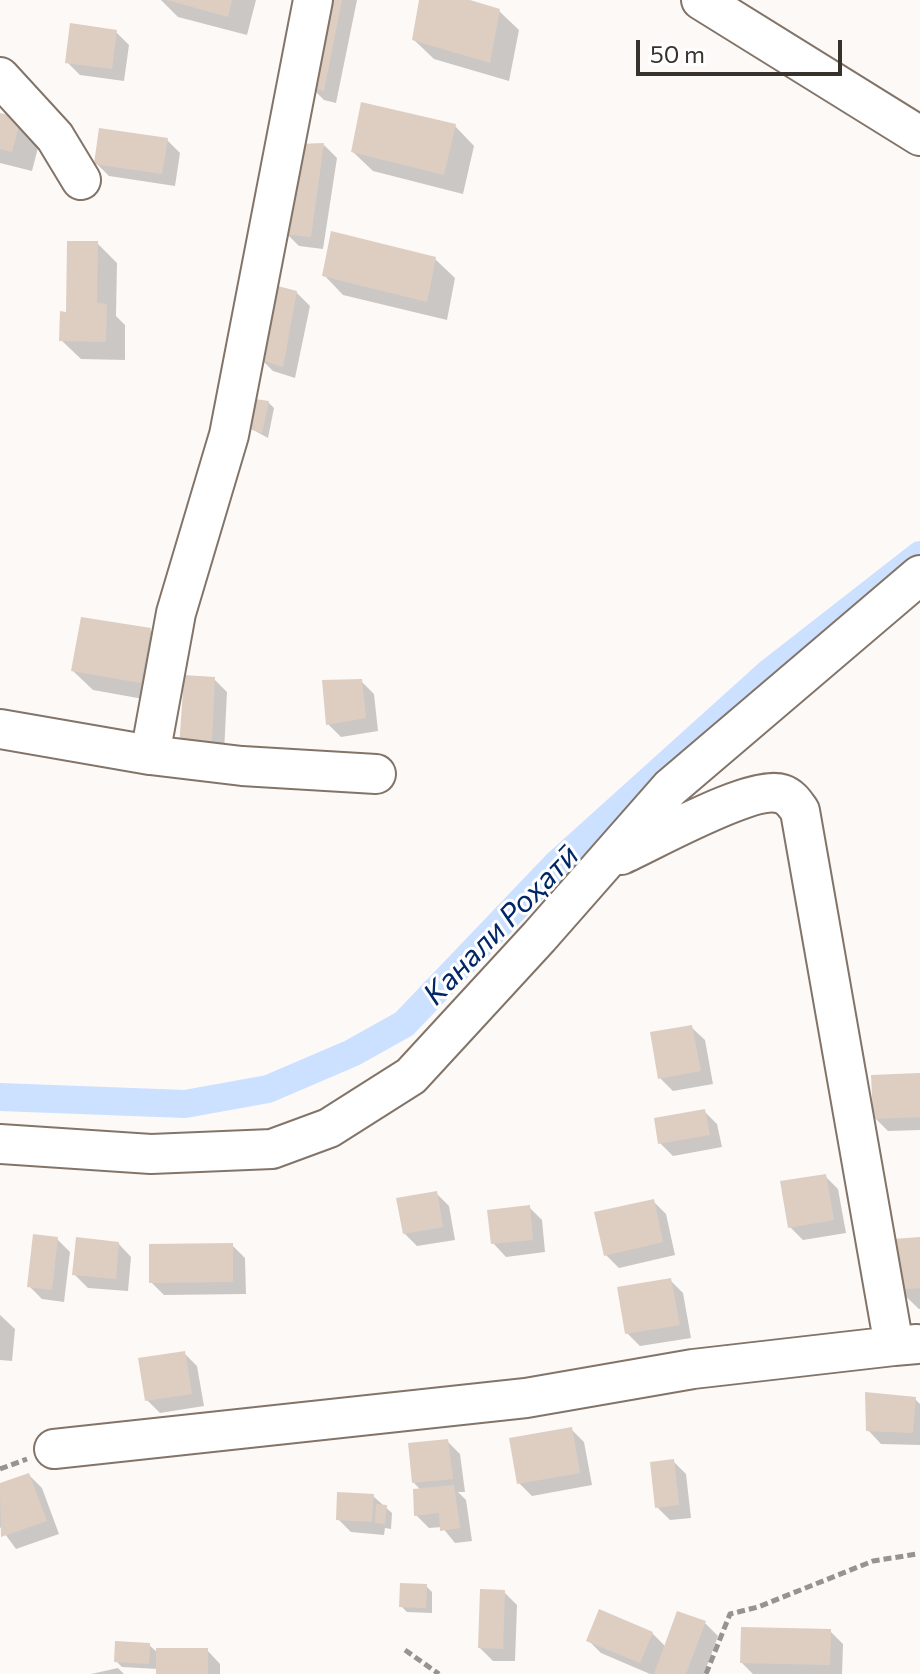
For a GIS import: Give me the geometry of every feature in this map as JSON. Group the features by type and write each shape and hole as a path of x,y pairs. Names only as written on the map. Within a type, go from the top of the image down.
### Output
{"street":[{"path":"150,755 176,613 229,435 313,0"},
{"path":"701,0 920,136"},
{"path":"0,77 55,137 81,180"},
{"path":"0,1144 151,1154 256,1150 272,1149 329,1128 411,1076 670,788 920,575"},
{"path":"0,729 150,755 242,766 376,774"},
{"path":"54,1449 526,1398 693,1369 907,1345 800,811 783,794 767,793 695,819 607,861"}],"path":[{"path":"706,1674 730,1614 758,1607 873,1561 917,1554"},
{"path":"405,1650 439,1674"}],"building":[{"path":"167,0 232,0 228,17"},
{"path":"325,0 342,0 324,91 309,87"},
{"path":"419,0 470,0 500,9 490,63 412,40"},
{"path":"70,23 117,30 112,69 65,63"},
{"path":"361,102 456,124 444,175 351,152"},
{"path":"0,113 21,118 12,152 0,149"},
{"path":"99,128 168,138 162,174 94,164"},
{"path":"324,143 311,237 284,234 297,144"},
{"path":"331,231 436,257 427,302 322,276"},
{"path":"67,241 98,241 97,303 107,304 106,342 59,341 60,311 66,312"},
{"path":"274,285 297,291 283,367 258,359"},
{"path":"248,398 269,401 262,433 244,427"},
{"path":"81,617 151,628 141,683 71,671"},
{"path":"184,675 215,677 212,741 179,748"},
{"path":"362,679 366,718 326,725 322,680"},
{"path":"692,1025 701,1071 658,1079 650,1032"},
{"path":"920,1073 920,1117 873,1119 871,1075"},
{"path":"705,1109 710,1135 658,1144 654,1118"},
{"path":"826,1174 834,1220 788,1228 780,1181"},
{"path":"437,1191 443,1227 403,1234 396,1198"},
{"path":"654,1199 663,1242 604,1256 594,1212"},
{"path":"530,1205 533,1240 491,1244 487,1210"},
{"path":"33,1234 58,1237 52,1290 27,1287"},
{"path":"76,1237 119,1242 116,1279 72,1275"},
{"path":"920,1237 920,1288 897,1290 893,1239"},
{"path":"233,1243 233,1282 149,1283 149,1244"},
{"path":"671,1278 680,1325 625,1334 617,1287"},
{"path":"185,1351 192,1394 145,1401 138,1358"},
{"path":"865,1392 916,1397 913,1433 866,1431"},
{"path":"572,1427 580,1473 517,1484 509,1438"},
{"path":"448,1439 453,1479 412,1483 408,1443"},
{"path":"674,1459 679,1505 655,1508 650,1462"},
{"path":"29,1473 47,1521 1,1537 0,1483"},
{"path":"454,1485 460,1528 440,1531 439,1513 414,1516 413,1489"},
{"path":"337,1492 374,1494 372,1522 336,1520"},
{"path":"376,1504 387,1505 385,1524 375,1523"},
{"path":"400,1583 427,1584 426,1608 399,1607"},
{"path":"480,1589 505,1590 503,1649 478,1648"},
{"path":"599,1609 653,1632 640,1663 586,1641"},
{"path":"677,1611 706,1621 686,1674 654,1674"},
{"path":"741,1627 831,1629 830,1665 740,1663"},
{"path":"115,1641 150,1643 149,1664 114,1662"},
{"path":"156,1648 208,1648 208,1674 156,1674"}],"waterway":[{"name":"Канали Роҳатӣ","path":"0,1097 185,1104 268,1089 352,1053 404,1024 557,864 770,672 920,555"}]}
